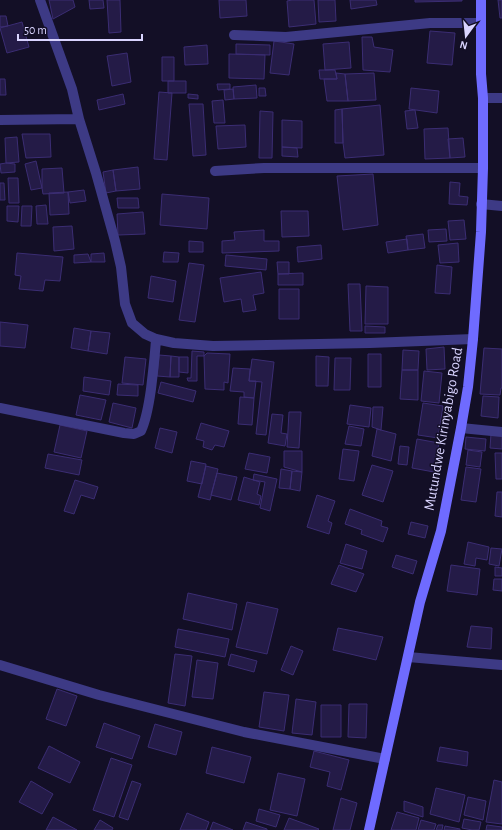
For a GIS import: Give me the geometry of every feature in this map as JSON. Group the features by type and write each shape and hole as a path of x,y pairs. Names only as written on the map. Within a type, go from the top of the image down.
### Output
{"street":[{"path":"40,0 72,89 96,173 121,267 125,304 132,323 145,334 156,339 174,343 213,346 370,343 473,339"},
{"name":"Mutundwe Kirinyabigo Road","path":"369,830 420,602 440,531 468,387 481,232 483,98 481,74 481,0"},
{"path":"234,35 286,37 430,23 481,23"},
{"path":"483,98 502,98"},
{"path":"0,120 80,119"},
{"path":"215,172 264,168 483,168"},
{"path":"481,204 502,206"},
{"path":"0,408 124,433 134,434 141,431 149,402 156,339"},
{"path":"461,428 502,432"},
{"path":"408,657 502,665"},
{"path":"0,665 99,695 244,732 385,760"}],"building":[{"path":"49,0 73,0 75,7 53,19"},
{"path":"89,0 103,0 104,8 90,9"},
{"path":"107,0 120,0 121,32 109,33"},
{"path":"219,0 246,0 247,16 220,18"},
{"path":"314,0 316,24 289,27 287,1"},
{"path":"318,0 335,0 336,21 319,22"},
{"path":"350,0 376,0 377,5 351,9"},
{"path":"415,0 462,0 462,1 415,2"},
{"path":"498,0 502,0 502,18 500,18"},
{"path":"0,16 6,16 8,26 0,27"},
{"path":"22,22 29,47 7,53 0,28"},
{"path":"430,31 455,33 452,65 427,63"},
{"path":"362,37 372,37 374,47 393,50 390,72 363,70"},
{"path":"274,41 294,44 289,75 270,73"},
{"path":"349,42 351,68 325,70 323,44"},
{"path":"236,44 270,45 270,55 236,54"},
{"path":"207,45 208,64 185,65 184,47"},
{"path":"127,53 131,82 112,86 107,56"},
{"path":"229,54 265,55 264,79 229,78"},
{"path":"162,57 174,57 174,81 162,81"},
{"path":"319,70 335,70 337,79 320,79"},
{"path":"336,73 345,74 348,101 327,101 324,79 337,79"},
{"path":"374,73 376,100 348,101 345,74"},
{"path":"0,79 5,79 6,95 0,95"},
{"path":"168,81 186,81 186,93 168,93"},
{"path":"217,84 230,84 230,89 218,90"},
{"path":"256,85 257,98 234,99 233,87"},
{"path":"259,88 265,88 266,96 259,96"},
{"path":"411,88 439,91 437,113 409,109"},
{"path":"233,89 234,99 225,100 224,90"},
{"path":"159,92 172,93 167,160 154,159"},
{"path":"123,94 125,104 99,110 97,100"},
{"path":"188,94 198,95 198,99 188,98"},
{"path":"223,100 225,123 214,123 212,101"},
{"path":"189,104 203,104 206,155 193,156"},
{"path":"380,105 384,155 345,158 342,109"},
{"path":"342,109 343,143 335,143 335,110"},
{"path":"415,110 418,128 407,129 405,111"},
{"path":"260,111 273,112 272,158 259,158"},
{"path":"282,120 302,121 302,148 282,147"},
{"path":"245,125 246,147 218,149 216,126"},
{"path":"448,128 450,158 425,159 424,129"},
{"path":"22,134 50,134 51,157 26,158"},
{"path":"17,137 19,162 6,163 5,138"},
{"path":"463,138 465,157 450,158 448,139"},
{"path":"282,147 297,148 298,157 282,156"},
{"path":"36,161 42,188 31,190 25,164"},
{"path":"0,164 15,164 15,172 1,173"},
{"path":"138,167 140,189 116,191 113,170"},
{"path":"62,168 64,193 43,194 42,169"},
{"path":"113,170 116,191 106,193 103,172"},
{"path":"373,174 378,225 343,230 337,176"},
{"path":"8,178 18,178 19,203 9,203"},
{"path":"450,182 460,183 459,196 468,197 467,205 449,204"},
{"path":"0,183 4,183 5,200 0,200"},
{"path":"84,190 86,201 70,203 68,192"},
{"path":"68,192 69,214 50,215 49,193"},
{"path":"162,194 209,198 207,229 160,225"},
{"path":"117,198 138,198 139,208 118,208"},
{"path":"46,205 48,224 37,224 36,206"},
{"path":"7,206 19,206 18,222 7,221"},
{"path":"22,206 32,206 31,226 21,226"},
{"path":"281,211 308,211 309,236 282,237"},
{"path":"143,212 145,234 118,235 117,214"},
{"path":"464,220 466,239 450,240 448,221"},
{"path":"72,226 74,249 54,251 53,227"},
{"path":"446,229 447,241 429,242 428,230"},
{"path":"264,230 264,241 279,241 279,251 222,253 222,241 235,240 234,232"},
{"path":"423,234 425,248 408,250 406,236"},
{"path":"407,239 408,250 388,253 386,242"},
{"path":"189,241 203,242 203,252 189,252"},
{"path":"458,243 459,262 440,263 438,245"},
{"path":"321,245 322,259 298,262 297,247"},
{"path":"164,252 179,253 178,262 163,262"},
{"path":"17,253 63,257 60,281 45,280 43,291 19,289 21,276 15,275"},
{"path":"104,253 105,262 91,262 91,254"},
{"path":"88,254 91,262 74,263 74,255"},
{"path":"226,255 267,259 266,270 225,266"},
{"path":"277,262 289,262 289,274 278,274"},
{"path":"189,263 204,265 195,322 179,320"},
{"path":"437,265 452,267 450,294 435,293"},
{"path":"261,272 264,293 253,295 256,310 243,312 241,299 224,302 220,278"},
{"path":"303,273 303,285 278,285 278,274"},
{"path":"151,276 176,281 173,302 148,298"},
{"path":"348,284 360,284 362,331 350,331"},
{"path":"366,286 388,287 388,324 365,324"},
{"path":"279,289 299,289 299,319 279,319"},
{"path":"0,322 28,325 25,348 0,346"},
{"path":"365,326 385,327 385,333 365,333"},
{"path":"74,328 91,331 88,351 71,348"},
{"path":"91,331 110,333 107,354 88,351"},
{"path":"444,347 445,369 427,370 426,349"},
{"path":"484,348 502,349 502,388 500,395 480,394"},
{"path":"403,350 419,351 418,370 402,370"},
{"path":"192,351 204,352 204,356 197,356 197,381 188,381 187,378 191,378"},
{"path":"207,353 230,354 228,383 224,382 224,390 205,389 204,356"},
{"path":"368,354 381,354 381,387 368,387"},
{"path":"159,355 171,356 170,377 157,376"},
{"path":"171,356 179,357 179,377 170,377"},
{"path":"316,356 329,357 328,386 316,386"},
{"path":"125,357 146,359 143,385 122,383"},
{"path":"179,357 188,357 188,373 179,372"},
{"path":"335,358 351,358 350,390 334,390"},
{"path":"252,359 274,362 266,435 256,434 262,382 249,381"},
{"path":"233,368 250,369 249,381 256,381 254,398 244,397 244,392 230,391"},
{"path":"402,370 418,370 418,400 400,399"},
{"path":"424,371 442,373 439,403 421,401"},
{"path":"84,377 111,381 109,395 83,391"},
{"path":"161,382 196,391 193,402 158,393"},
{"path":"118,384 138,385 138,396 117,395"},
{"path":"80,395 106,400 101,420 76,415"},
{"path":"483,396 499,397 498,418 481,416"},
{"path":"240,397 254,398 252,425 238,424"},
{"path":"113,403 136,408 132,428 109,422"},
{"path":"423,403 443,406 438,438 418,435"},
{"path":"350,405 371,408 369,427 347,424"},
{"path":"373,407 383,407 381,430 372,427"},
{"path":"289,412 301,412 299,448 287,447"},
{"path":"272,414 283,415 281,433 287,434 285,446 268,443"},
{"path":"201,423 229,431 224,447 215,445 212,450 203,447 204,441 196,439"},
{"path":"60,425 87,431 81,458 54,452"},
{"path":"349,426 364,429 361,446 345,444"},
{"path":"160,428 177,432 172,453 155,448"},
{"path":"377,429 396,434 391,461 372,456"},
{"path":"491,434 502,435 502,449 490,448"},
{"path":"466,437 486,439 485,451 465,449"},
{"path":"417,439 439,443 434,472 412,468"},
{"path":"400,446 409,447 407,465 398,464"},
{"path":"343,449 359,451 354,481 339,479"},
{"path":"468,450 482,452 480,467 466,465"},
{"path":"284,451 302,451 302,472 284,467"},
{"path":"249,453 270,457 267,473 245,469"},
{"path":"495,453 502,453 502,479 496,479"},
{"path":"48,454 82,460 79,475 45,468"},
{"path":"191,461 206,464 202,484 187,481"},
{"path":"372,465 393,471 383,502 362,495"},
{"path":"206,466 218,469 210,500 198,497"},
{"path":"466,467 481,469 476,502 461,500"},
{"path":"281,469 292,471 290,489 279,488"},
{"path":"292,471 302,472 300,491 290,489"},
{"path":"217,473 237,477 231,500 211,495"},
{"path":"254,474 277,479 270,511 260,508 265,482 253,480"},
{"path":"244,477 260,482 257,494 261,496 259,505 238,500"},
{"path":"75,480 98,487 94,499 81,495 74,514 64,511"},
{"path":"497,492 502,492 502,517 495,516"},
{"path":"317,495 335,501 328,521 332,523 329,534 307,527"},
{"path":"350,509 382,521 381,526 388,528 383,542 361,534 362,530 345,524"},
{"path":"411,522 428,526 425,538 408,534"},
{"path":"468,542 489,547 487,560 476,558 475,566 464,564"},
{"path":"346,544 367,551 362,569 340,563"},
{"path":"491,548 502,549 499,566 489,564"},
{"path":"396,555 417,561 413,574 392,567"},
{"path":"339,565 364,574 356,592 331,584"},
{"path":"451,565 480,569 477,595 447,591"},
{"path":"495,567 502,568 502,576 495,576"},
{"path":"494,579 502,579 502,591 493,590"},
{"path":"188,593 237,604 232,630 183,619"},
{"path":"247,602 278,609 267,654 236,647"},
{"path":"471,626 492,628 491,649 467,647"},
{"path":"338,628 383,637 376,660 333,650"},
{"path":"178,629 229,639 225,657 175,647"},
{"path":"291,646 303,651 293,675 281,670"},
{"path":"175,654 192,656 185,706 168,703"},
{"path":"231,654 257,661 254,672 228,665"},
{"path":"197,660 218,663 213,699 192,697"},
{"path":"57,689 77,696 66,726 46,719"},
{"path":"264,692 289,695 284,731 259,727"},
{"path":"296,699 316,702 312,735 292,733"},
{"path":"349,704 367,704 366,738 348,737"},
{"path":"321,705 341,705 341,737 321,737"},
{"path":"104,723 140,736 132,759 96,747"},
{"path":"155,724 182,732 176,755 148,747"},
{"path":"49,746 80,762 70,783 38,768"},
{"path":"212,747 251,757 244,783 206,773"},
{"path":"440,747 468,752 467,766 437,761"},
{"path":"314,751 349,760 341,790 327,786 330,772 310,767"},
{"path":"111,758 132,765 114,817 93,810"},
{"path":"278,773 305,779 297,816 270,810"},
{"path":"494,780 502,782 502,824 486,822"},
{"path":"31,781 53,794 42,814 19,802"},
{"path":"132,781 141,784 128,820 119,817"},
{"path":"436,788 465,795 459,822 430,814"},
{"path":"468,797 486,801 483,820 464,815"},
{"path":"341,798 357,803 350,830 333,830"},
{"path":"404,801 423,807 423,817 404,811"},
{"path":"259,809 280,815 276,827 256,821"},
{"path":"397,812 419,818 416,830 391,830"},
{"path":"187,813 209,822 206,830 180,830"},
{"path":"53,817 77,830 46,830"},
{"path":"289,818 319,829 284,830"},
{"path":"464,819 481,822 479,830 462,828"},
{"path":"100,820 113,828 112,830 94,830"},
{"path":"421,820 436,824 434,830 418,830"},
{"path":"213,822 233,830 210,830"},
{"path":"246,822 267,829 267,830 243,830"},
{"path":"438,825 443,825 442,830 436,830"},
{"path":"487,825 502,827 502,830 486,830"},
{"path":"445,826 460,829 460,830 444,830"}]}
